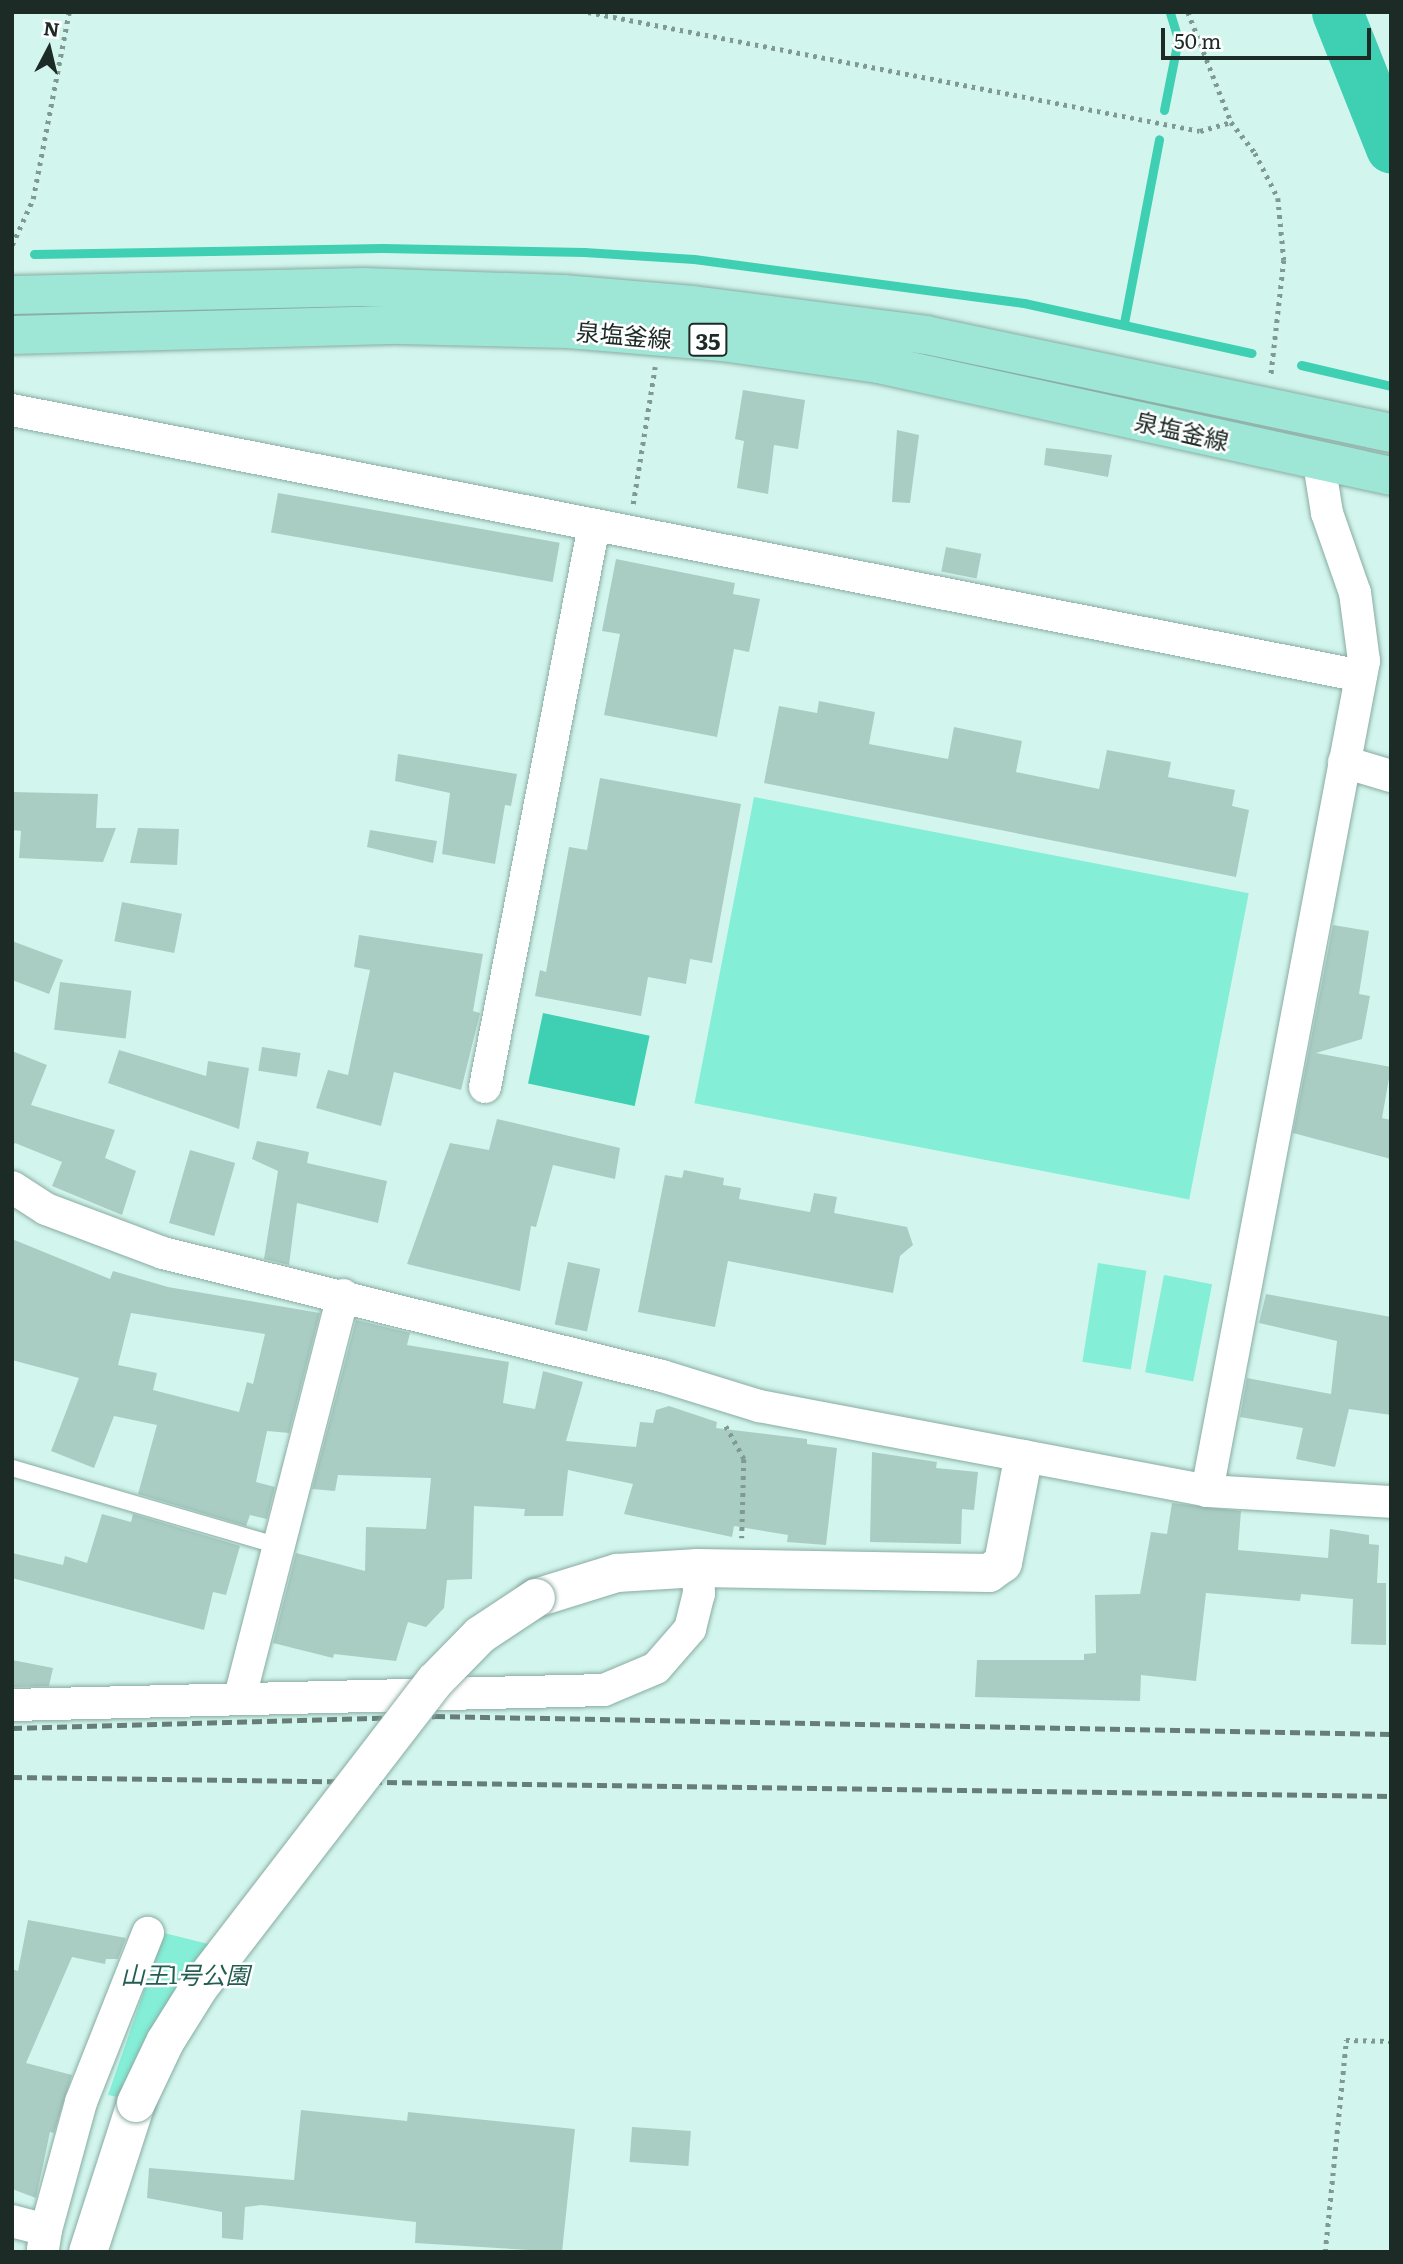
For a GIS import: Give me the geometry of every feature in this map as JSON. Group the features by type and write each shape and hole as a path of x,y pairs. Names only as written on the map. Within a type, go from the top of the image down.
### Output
{"main road":[{"name":"泉塩釜線","path":"12,295 363,287 563,294 693,305 926,335 1151,379 1265,407 1391,433"},
{"name":"泉塩釜線","path":"12,335 400,325 569,329 722,342 878,364 1319,463 1391,476"}],"street":[{"path":"12,410 1361,676"},
{"path":"1207,1492 1364,661 1355,593 1327,513 1319,463"},
{"path":"485,1087 594,525"},
{"path":"1344,762 1391,776"},
{"path":"12,1187 46,1209 163,1253 344,1295 662,1376 759,1406 1023,1459 1207,1492 1391,1502"},
{"path":"240,1697 344,1295"},
{"path":"88,2252 136,2103 164,2042 200,1986 435,1681 480,1635 536,1598 617,1573 698,1568 989,1573 1003,1563 1023,1459"},
{"path":"12,1705 240,1697 529,1695 604,1690 656,1668 690,1629 699,1594 698,1568"},
{"path":"12,2221 44,2241 81,2102 148,1933"}],"lane":[{"path":"12,1468 279,1546"}],"path":[{"path":"12,245 33,199 69,12"},
{"path":"588,12 1200,131 1230,122"},
{"path":"1188,12 1230,122 1255,153 1278,198 1282,221 1277,340 1265,407"},
{"path":"628,532 655,365"},
{"path":"725,1424 744,1459 742,1538 754,1539"},
{"path":"1325,2252 1346,2040 1391,2041"}],"green space":[{"path":"754,797 1249,893 1189,1199 694,1103"},
{"path":"1098,1263 1146,1271 1131,1369 1082,1362"},
{"path":"1164,1275 1212,1284 1193,1382 1145,1372"},
{"name":"山王1号公園","path":"164,1933 241,1952 122,2098 108,2095"}],"shaded area":[{"path":"543,1013 650,1036 635,1106 528,1083"}],"building":[{"path":"743,390 805,400 798,449 774,445 768,494 737,488 744,441 735,439"},
{"path":"897,430 919,435 910,503 892,502"},
{"path":"1046,448 1112,455 1108,477 1044,465"},
{"path":"278,493 560,543 553,582 271,532"},
{"path":"946,547 981,554 977,578 941,572"},
{"path":"616,559 735,583 733,594 760,599 749,652 734,649 717,737 604,715 620,634 602,631"},
{"path":"819,701 875,712 869,744 948,759 954,727 1022,741 1016,772 1099,789 1107,750 1171,762 1168,777 1235,790 1232,806 1249,810 1236,877 764,783 779,706 817,713"},
{"path":"398,754 517,774 511,806 505,805 495,864 442,854 450,793 395,781"},
{"path":"600,778 741,804 712,963 690,959 686,984 648,977 641,1016 535,996 540,970 546,972 569,847 587,850"},
{"path":"12,792 98,794 96,828 116,828 103,862 19,858 21,831 12,830"},
{"path":"138,828 179,829 177,865 130,863"},
{"path":"370,830 437,841 433,863 367,847"},
{"path":"122,902 182,914 174,953 114,941"},
{"path":"1333,925 1369,931 1359,994 1370,996 1362,1039 1316,1053 1391,1067 1382,1118 1391,1120 1391,1159 1293,1133"},
{"path":"359,935 483,954 473,1011 480,1013 461,1090 394,1072 381,1126 316,1108 328,1070 348,1075 370,970 354,967"},
{"path":"12,941 63,960 49,994 12,980"},
{"path":"60,982 131,991 126,1038 54,1030"},
{"path":"262,1047 301,1053 297,1077 258,1071"},
{"path":"119,1050 206,1076 208,1061 249,1068 239,1129 108,1083"},
{"path":"12,1051 47,1065 31,1105 115,1130 105,1158 136,1171 122,1215 52,1186 62,1162 15,1143 12,1148"},
{"path":"497,1119 620,1148 615,1179 553,1165 536,1227 531,1226 520,1291 407,1264 450,1143 489,1150"},
{"path":"257,1141 309,1152 307,1163 387,1181 378,1223 297,1203 289,1265 264,1259 278,1171 252,1159"},
{"path":"190,1150 235,1163 214,1236 169,1223"},
{"path":"684,1170 724,1178 723,1185 741,1188 739,1199 810,1212 814,1193 837,1197 834,1213 907,1227 913,1245 900,1256 893,1293 728,1261 715,1327 638,1312 665,1175 682,1178"},
{"path":"12,1239 110,1279 113,1271 168,1287 320,1313 289,1433 267,1431 256,1482 275,1487 267,1519 250,1515 246,1526 138,1494 157,1425 114,1416 94,1468 51,1451 79,1378 12,1360","holes":["131,1313 265,1334 253,1384 247,1382 239,1412 153,1390 157,1373 118,1365"]},
{"path":"568,1262 600,1269 587,1331 555,1325"},
{"path":"1266,1294 1391,1317 1391,1415 1349,1409 1335,1467 1296,1459 1303,1428 1240,1417 1247,1378 1331,1394 1337,1341 1259,1323"},
{"path":"356,1320 410,1333 407,1345 509,1362 503,1403 535,1409 543,1371 583,1382 566,1441 636,1447 640,1422 653,1423 656,1410 669,1406 717,1422 716,1428 807,1439 807,1444 837,1448 826,1545 787,1542 788,1535 734,1526 732,1537 624,1514 633,1484 568,1470 563,1516 524,1516 525,1509 474,1506 472,1579 447,1580 444,1608 426,1627 408,1622 396,1661 334,1654 333,1658 273,1643 296,1553 365,1571 366,1527 426,1529 431,1478 338,1475 335,1491 312,1489"},
{"path":"872,1452 937,1462 936,1468 978,1472 974,1510 962,1509 961,1544 870,1542"},
{"path":"1172,1503 1241,1511 1238,1550 1328,1558 1330,1529 1369,1535 1369,1544 1379,1545 1377,1583 1386,1583 1386,1645 1351,1644 1353,1599 1301,1594 1300,1601 1206,1593 1196,1681 1141,1675 1140,1701 975,1697 977,1660 1084,1660 1084,1654 1096,1653 1095,1595 1140,1594 1151,1532 1167,1534"},
{"path":"102,1514 131,1522 133,1514 240,1546 226,1595 213,1592 204,1630 12,1578 12,1553 63,1565 65,1556 87,1563"},
{"path":"12,1660 53,1668 49,1686 12,1687"},
{"path":"28,1920 126,1938 118,1959 106,1959 105,1964 72,1957 26,2063 72,2075 54,2133 50,2132 36,2198 12,2189 12,1969 18,1971"},
{"path":"301,2110 407,2121 408,2112 575,2129 562,2252 415,2243 416,2222 261,2205 245,2207 243,2240 222,2238 222,2212 147,2198 149,2168 294,2180"},
{"path":"632,2127 691,2131 688,2166 630,2162"}],"waterway":[{"path":"1164,110 1178,39 1170,12"},
{"path":"1337,12 1391,148"},
{"path":"1124,323 1159,139"},
{"path":"34,254 382,248 584,252 694,259 1024,303 1252,353"},
{"path":"1301,365 1391,386"}],"railway":[{"path":"12,1728 435,1716 1391,1734"},
{"path":"12,1777 1391,1796"}]}
